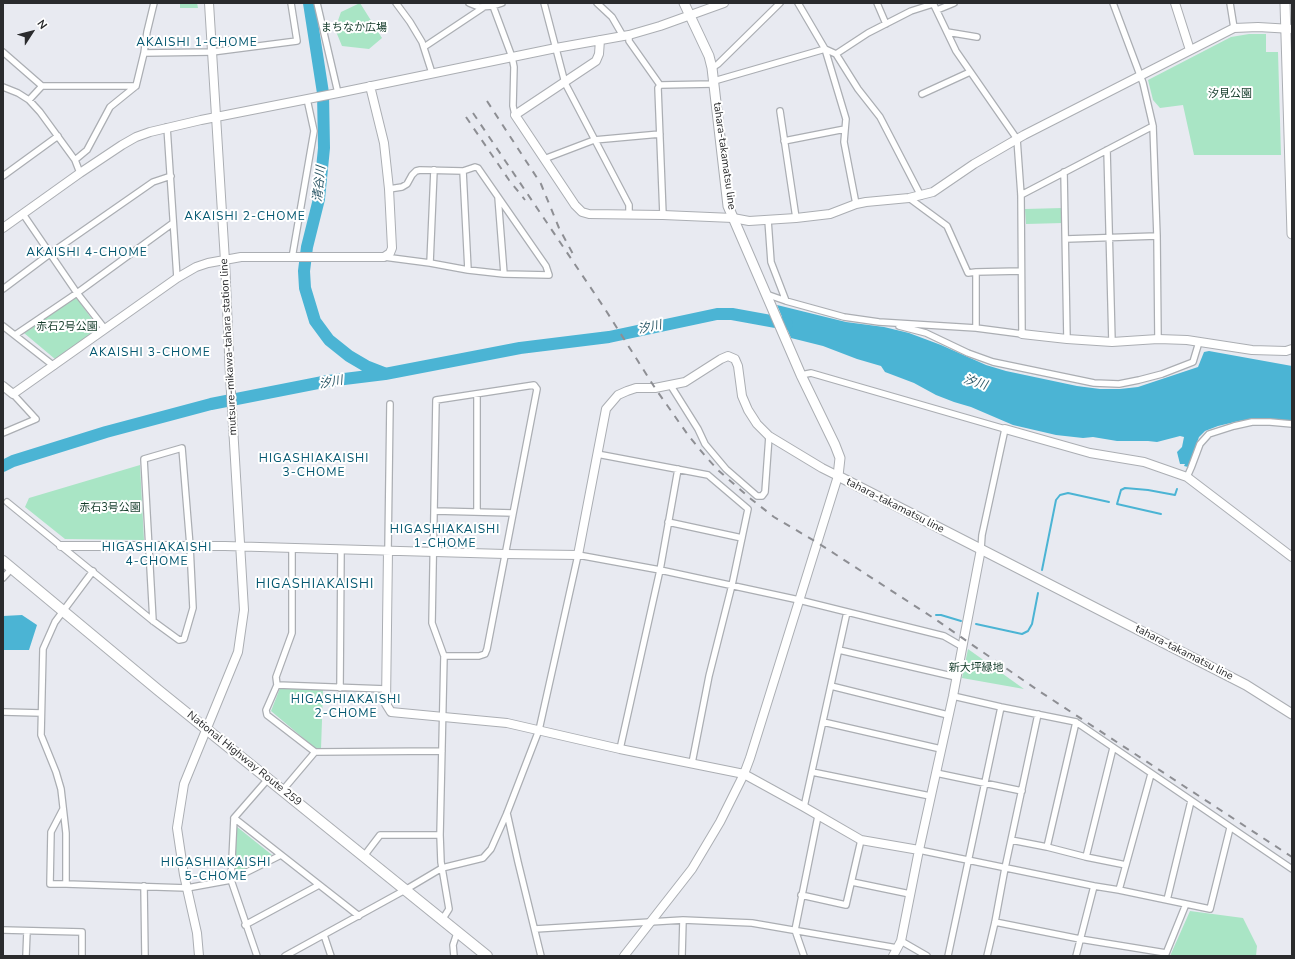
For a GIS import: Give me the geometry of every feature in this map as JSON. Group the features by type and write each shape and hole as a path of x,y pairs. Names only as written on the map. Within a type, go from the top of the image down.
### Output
{"highway":[{"name":"National Highway Route 259","path":"3,561 282,791 487,956"}],"main road":[{"name":"tahara-takamatsu line","path":"684,3 709,56 712,68 728,206 801,375 836,444 840,458 838,476 1246,685 1292,714"},
{"path":"1285,3 1288,29 1292,234"}],"street":[{"path":"75,160 87,150 110,107 136,86 154,3"},
{"name":"mutsure-mikawa-tahara station line","path":"199,956 197,933 184,874 177,828 184,784 238,652 244,610 209,3"},
{"path":"144,53 212,52 297,41 291,3"},
{"path":"317,3 335,94"},
{"path":"396,3 410,22 424,47 432,73"},
{"path":"469,3 479,7 493,6 502,3"},
{"path":"544,3 565,82 629,205 629,215"},
{"path":"597,3 612,17 626,35 660,85"},
{"path":"3,228 122,145 136,137 167,127 626,35 660,26 724,3"},
{"path":"712,68 718,64 780,3"},
{"path":"798,3 825,49 846,119 844,142 856,204"},
{"path":"877,3 886,24"},
{"path":"836,54 868,33 911,11 933,3 956,51 1017,140 1021,195 1022,334"},
{"path":"937,10 954,3"},
{"path":"1113,3 1140,76 1153,126 1157,236 1158,339"},
{"path":"1175,3 1190,50"},
{"path":"1230,3 1234,28"},
{"path":"493,6 512,57 514,68 513,106 515,115 575,205 582,212 588,214 733,218 749,221 830,214 856,204 909,198 933,192 974,164 1017,140 1234,28 1258,27 1288,29"},
{"path":"424,47 484,7"},
{"path":"946,32 977,37"},
{"path":"515,115 596,61 599,54 600,40"},
{"path":"660,85 714,82 825,49 836,54 858,89 880,117 921,196"},
{"path":"3,52 42,86 136,86"},
{"path":"922,94 970,72"},
{"path":"660,85 658,88 663,215"},
{"path":"29,100 42,86"},
{"path":"370,86 384,143 389,189 392,248 390,253 384,258"},
{"path":"3,87 18,93 29,100 40,112 75,160 80,173"},
{"path":"292,258 314,131 309,98"},
{"path":"780,111 796,218"},
{"path":"1021,195 1153,126"},
{"path":"167,127 177,278"},
{"path":"784,141 845,129"},
{"path":"544,158 594,140 660,134"},
{"path":"3,176 58,136"},
{"path":"1107,150 1112,342"},
{"path":"13,394 177,278 202,265 242,257 384,258 504,274 549,276 546,266 478,168 475,167 463,171 420,170 416,171 412,175 407,184 402,187 389,189"},
{"path":"430,263 434,170"},
{"path":"463,171 468,270"},
{"path":"1064,172 1067,340"},
{"path":"3,289 51,253 153,182 171,176"},
{"path":"498,197 504,274"},
{"path":"909,198 947,226 968,273 1021,271"},
{"path":"23,214 77,293 105,328"},
{"path":"768,220 771,262 786,301"},
{"path":"15,335 77,293 173,223"},
{"path":"1066,239 1157,236"},
{"path":"976,272 976,328"},
{"path":"767,297 844,317 879,322 976,328 1067,340 1112,342 1158,339 1187,340 1252,350 1286,351 1292,349"},
{"path":"879,322 926,333 968,353 1000,364 1094,383 1119,384 1162,374 1193,362 1200,342"},
{"path":"3,326 54,366"},
{"path":"284,956 405,890 442,868 483,858 491,849 507,813 539,730 578,555 606,409 618,395 636,388 655,388 685,382 720,359 728,356 735,359 738,366 742,396 748,410 757,424 769,436 838,476 744,774 720,822 692,869 624,956"},
{"path":"801,375 811,373 1090,453 1144,462 1187,477 1292,557"},
{"path":"442,920 449,909 441,862 440,834 444,717 444,656 432,623 436,400 534,385 537,389 487,649 485,654 479,656 444,656"},
{"path":"3,386 13,394 36,419 3,433"},
{"path":"671,386 698,428 705,444 726,469 757,496 762,496 765,492 769,436"},
{"path":"477,394 477,512"},
{"path":"390,404 386,704 391,712 507,723 620,749 744,774 861,840 919,850 1210,909 1230,828"},
{"path":"1187,477 1200,444 1209,434 1252,422 1292,424"},
{"path":"893,956 899,945 930,796 953,696 981,549 982,535 1005,429"},
{"path":"7,502 153,621 179,640 184,639 193,608 190,546 182,448 144,459 153,621"},
{"path":"598,454 708,475 748,509 732,585 709,676 692,763"},
{"path":"620,749 660,570 678,469"},
{"path":"435,511 513,513"},
{"path":"668,522 742,538"},
{"path":"61,546 240,546 578,555 660,570 799,600 944,636 963,647"},
{"path":"292,548 292,633 276,677 277,685 266,710 267,715 315,752 442,750"},
{"path":"340,688 341,549"},
{"path":"3,578 12,568"},
{"path":"66,884 66,833 62,809 61,789 56,772 41,735 43,649 55,622 62,611 93,571"},
{"path":"804,807 847,612"},
{"path":"839,650 956,677"},
{"path":"277,685 386,689"},
{"path":"831,686 948,715"},
{"path":"953,696 1001,708 1076,722 1292,869"},
{"path":"948,956 1001,708"},
{"path":"3,712 41,713"},
{"path":"986,956 995,922 1038,714"},
{"path":"823,722 941,749"},
{"path":"1046,847 1076,722"},
{"path":"1086,857 1113,748"},
{"path":"282,791 315,752"},
{"path":"812,772 930,796"},
{"path":"936,773 1022,791"},
{"path":"1119,890 1151,774"},
{"path":"257,956 245,925 231,880 234,818 268,779"},
{"path":"1167,900 1191,801"},
{"path":"62,809 50,832 50,884 187,888 231,880 281,854"},
{"path":"507,813 541,956"},
{"path":"804,956 795,930 818,816"},
{"path":"234,818 358,916"},
{"path":"364,856 380,835 440,834"},
{"path":"802,895 846,905 861,840"},
{"path":"1011,840 1126,865"},
{"path":"852,882 910,894"},
{"path":"245,925 319,885"},
{"path":"144,886 145,956"},
{"path":"1076,956 1094,886"},
{"path":"995,922 1166,955 1186,904"},
{"path":"535,929 684,920 752,923 899,945 927,956"},
{"path":"682,956 684,920"},
{"path":"3,930 82,932 82,956"},
{"path":"26,956 27,931"},
{"path":"454,956 453,945 458,933"},
{"path":"324,935 331,956"}],"green space":[{"path":"180,3 197,3 198,8 180,8"},
{"name":"まちなか広場","path":"360,3 382,38 369,49 342,46 335,29 341,12"},
{"name":"汐見公園","path":"1249,34 1266,34 1266,52 1278,52 1281,155 1194,155 1183,105 1160,108 1153,100 1148,80 1231,37"},
{"path":"1062,208 1063,223 1026,224 1025,209"},
{"name":"赤石2号公園","path":"76,297 99,329 55,359 24,333"},
{"name":"赤石3号公園","path":"140,465 144,540 65,539 25,507 29,498"},
{"name":"新大坪緑地","path":"968,649 1024,689 962,678"},
{"path":"280,688 323,690 321,749 315,748 271,711"},
{"path":"236,826 272,855 234,877"},
{"path":"1190,911 1243,918 1257,946 1256,956 1170,956"}],"water":[{"path":"777,305 846,322 884,327 909,333 986,365 1006,371 1077,386 1100,389 1138,387 1198,367 1204,352 1209,351 1292,366 1292,421 1258,419 1239,421 1205,431 1199,437 1188,467 1184,466 1185,464 1180,464 1177,452 1182,447 1184,437 1180,436 1157,442 1117,441 1093,437 1083,438 1056,435 1013,425 971,407 936,395 914,383 885,372 881,366 857,359 823,346 791,338"},
{"path":"22,615 37,625 29,650 3,650 3,616"}],"waterway":[{"name":"清谷川","path":"309,3 323,93 324,148 319,199 307,247 304,271 305,288 315,321 329,340 349,356 366,366 384,373"},
{"name":"汐川","path":"3,466 13,461 106,432 211,404 328,381 385,374 520,348 609,337 717,314 732,314 787,324"},
{"path":"1161,514 1117,504 1121,490 1125,488 1148,490 1175,495 1177,489"},
{"path":"1042,570 1056,500 1060,495 1068,493 1109,502"},
{"path":"976,624 1022,634 1028,631 1032,624 1038,593"},
{"path":"936,615 961,621"}],"railway":[{"path":"487,101 541,184 559,228 574,256"},
{"path":"473,113 605,309 655,388 688,435 719,471 774,517 818,543 935,619 1036,689 1292,857"},
{"path":"466,117 509,180 525,200"}],"district":[{"name":"AKAISHI 1-CHOME","path":"197,43"},
{"name":"AKAISHI 2-CHOME","path":"245,217"},
{"name":"AKAISHI 4-CHOME","path":"87,253"},
{"name":"AKAISHI 3-CHOME","path":"150,353"},
{"name":"HIGASHIAKAISHI 3-CHOME","path":"314,466"},
{"name":"HIGASHIAKAISHI 1-CHOME","path":"445,537"},
{"name":"HIGASHIAKAISHI 4-CHOME","path":"157,555"},
{"name":"HIGASHIAKAISHI","path":"315,585"},
{"name":"HIGASHIAKAISHI 2-CHOME","path":"346,707"},
{"name":"HIGASHIAKAISHI 5-CHOME","path":"216,870"}]}
